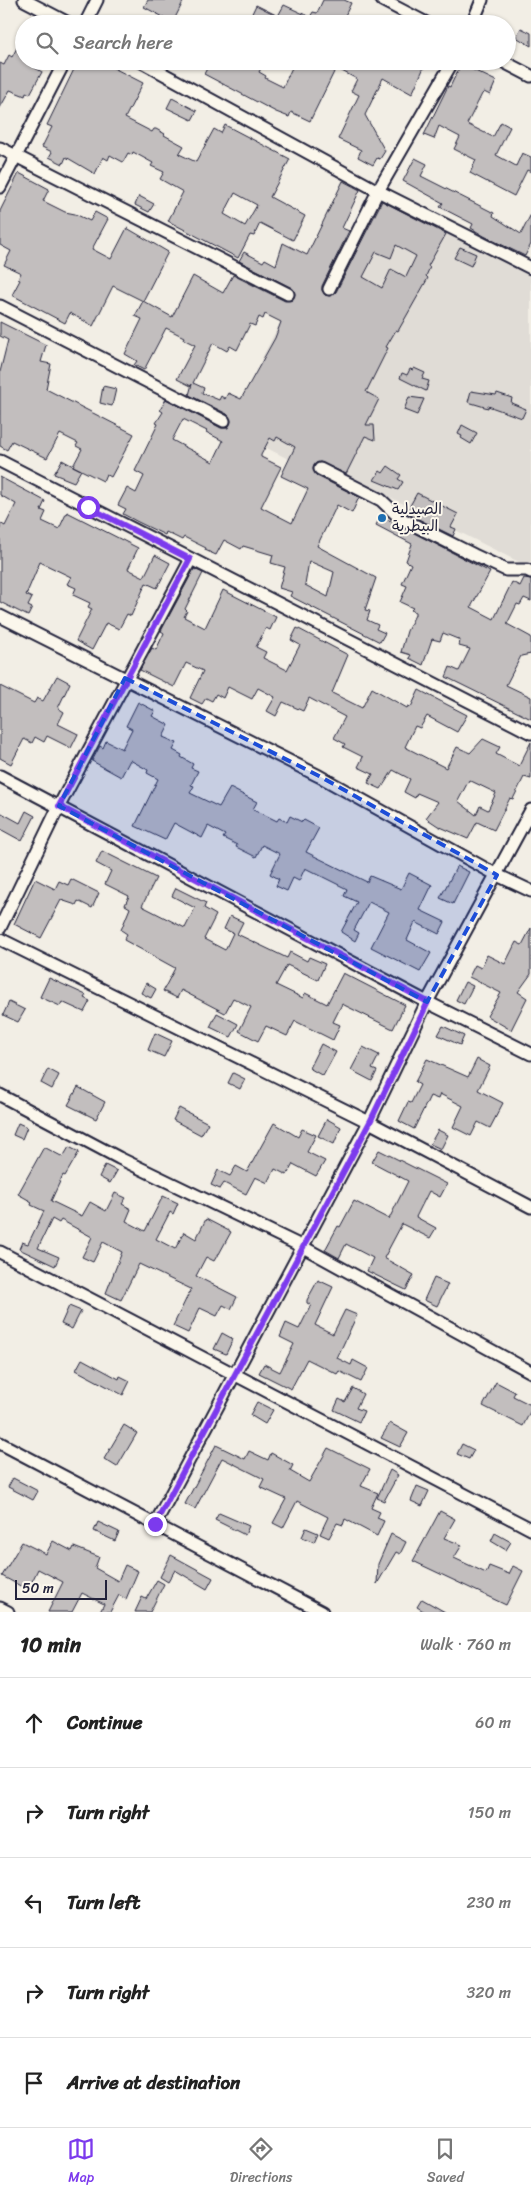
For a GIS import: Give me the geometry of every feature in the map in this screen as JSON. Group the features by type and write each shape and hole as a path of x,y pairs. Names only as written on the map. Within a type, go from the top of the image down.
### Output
{"street":[{"path":"24,0 53,15"},
{"path":"90,15 97,0"},
{"path":"382,0 411,15"},
{"path":"476,15 482,0"},
{"path":"516,68 531,76"},
{"path":"0,187 60,70"},
{"path":"157,70 378,190 531,268"},
{"path":"329,289 378,190 448,70"},
{"path":"0,148 288,294"},
{"path":"0,306 224,421"},
{"path":"0,461 531,733"},
{"path":"320,469 381,500 400,518 474,555 506,570 527,570 531,572"},
{"path":"0,928 59,806 125,678 190,559"},
{"path":"0,616 319,776 497,875 531,891"},
{"path":"0,776 428,1002 531,1054"},
{"path":"155,1524 370,1122 428,1002 531,810"},
{"path":"0,939 370,1122 531,1207"},
{"path":"0,1095 119,1158 303,1247 531,1372"},
{"path":"0,1252 531,1529"},
{"path":"0,1443 322,1612"},
{"path":"0,1608 8,1612"}],"highlighted area":[{"path":"125,678 319,776 497,875 427,1002 59,806"}],"shaded area":[{"path":"381,198 531,274 531,568 316,460 310,470 235,432 272,365 261,360 293,297 326,303"}],"building":[{"path":"148,0 184,0 176,15 159,15 144,7"},
{"path":"323,0 344,0 351,3 345,15 311,15 313,12 317,13"},
{"path":"256,5 276,15 251,15"},
{"path":"284,5 306,15 279,15"},
{"path":"521,28 531,33 531,46 516,37"},
{"path":"15,52 15,70 39,70 42,72 30,94 26,92 25,96 10,90 0,108 0,63 4,65 9,55 12,57"},
{"path":"74,70 118,70 143,83 125,118 152,132 156,129 184,146 179,154 196,162 214,129 221,133 225,125 290,159 270,197 305,216 293,240 260,223 254,236 250,235 238,258 168,221 183,192 160,179 164,172 151,166 153,163 133,152 132,155 128,153 123,162 110,155 108,160 103,157 95,174 66,157 63,164 49,157 52,152 42,147 52,127 47,125","holes":["235,193 257,205 245,226 224,214"]},
{"path":"206,70 260,70 259,72 266,76 265,78 283,87 291,70 335,70 310,121 291,112 289,117 276,112 204,74"},
{"path":"340,70 423,70 412,94 383,78 365,115 385,151 380,159 377,158 373,165 358,157 361,150 338,139 359,95 351,91 357,79"},
{"path":"458,70 473,70 496,81 490,95 484,92 482,94 467,124 493,137 501,122 510,127 496,155 516,166 522,153 531,157 531,172 527,170 514,196 470,173 476,160 454,149 460,137 439,126 434,139 424,135 448,86 450,87"},
{"path":"172,98 197,111 192,120 167,108"},
{"path":"415,158 427,164 421,176 494,213 493,216 521,234 531,214 531,244 525,256 484,236 471,228 473,224 440,207 443,203 403,181"},
{"path":"19,173 49,189 43,201 65,212 75,214 90,221 95,212 108,219 92,249 111,259 127,228 168,252 143,301 113,286 93,326 70,313 65,323 12,295 20,280 18,279 21,273 4,265 11,251 0,245 0,211"},
{"path":"343,181 360,190 342,228 349,231 322,286 325,295 330,296 336,292 382,201 446,234 428,266 430,267 426,276 428,278 398,331 396,330 386,347 388,348 366,392 379,399 366,425 374,425 375,440 365,436 346,474 320,462 316,463 313,469 317,476 359,497 352,513 337,505 317,546 376,578 365,610 370,611 367,620 378,625 376,629 385,633 380,642 290,596 292,592 279,588 285,567 271,563 273,555 243,546 241,549 224,540 216,555 184,537 182,540 166,532 165,535 138,522 123,514 126,509 118,505 127,488 136,493 144,476 135,471 158,424 156,423 163,412 160,410 166,399 221,428 228,428 231,421 227,414 189,395 192,384 191,386 177,379 195,345 183,339 184,337 166,328 144,370 134,365 137,361 125,354 142,319 135,316 143,301 172,317 193,276 223,293 233,275 285,301 292,300 295,294 292,288 239,261 244,252 263,262 265,259 276,265 283,243 307,255","holes":["396,245 416,256 406,277 391,269 382,288 363,277 376,252 391,258","265,314 281,322 275,338 241,399 228,393 225,399 221,396 219,400 202,393 204,388 193,383 213,343 227,351 230,346 237,350 250,324 255,326 259,317 263,319","183,419 223,441 213,462 172,440","277,437 295,447 281,476 308,489 292,523 261,507 281,467 261,457 270,438 275,441","309,561 334,572 328,597 305,585"]},
{"path":"139,196 154,204 149,212 135,205"},
{"path":"460,247 476,254 471,266 454,258"},
{"path":"0,322 46,345 41,362 51,364 46,389 134,434 111,477 106,474 103,481 81,470 74,482 54,474 62,460 73,466 82,449 76,446 78,443 60,434 47,458 12,441 7,450 0,446 0,372 8,340 0,336"},
{"path":"414,368 425,373 422,379 429,381 426,391 400,378 402,373 407,375 410,369 413,370"},
{"path":"103,386 116,389 112,406 100,403"},
{"path":"471,391 496,395 497,393 512,398 511,403 526,409 522,418 488,406 488,408 468,402"},
{"path":"409,397 424,399 417,415 404,410"},
{"path":"462,425 477,433 471,444 458,434"},
{"path":"388,466 401,475 398,479 403,482 398,490 374,480 380,471 383,473"},
{"path":"0,477 45,501 41,510 46,512 42,521 59,529 67,512 138,548 128,569 144,577 155,555 170,563 157,588 146,583 131,616 127,614 119,629 106,623 92,650 76,641 92,609 88,607 90,603 73,595 76,588 67,584 71,577 40,562 26,595 32,598 28,606 32,608 28,616 0,602 0,523 5,526 16,504 0,495"},
{"path":"417,493 458,514 451,527 456,529 453,536 406,513"},
{"path":"381,516 490,572 471,607 494,619 512,582 520,586 524,578 531,579 531,601 524,598 520,605 517,604 507,624 531,637 531,654 521,656 506,685 531,697 531,719 446,677 450,667 459,671 470,649 459,646 460,640 443,633 440,641 432,639 423,665 409,658 411,655 401,652 407,631 415,615 415,612 411,610 413,608 400,602 407,586 402,584 411,564 406,561 412,544 376,525"},
{"path":"194,569 203,573 185,609 187,611 184,617 205,628 223,590 276,617 270,630 266,628 256,647 266,652 263,658 287,670 300,645 291,640 297,628 348,655 332,693 362,708 372,688 407,708 408,706 411,707 419,690 467,715 457,732 427,716 420,728 415,726 405,747 446,768 457,747 470,753 483,739 500,747 496,754 519,766 531,742 531,779 524,777 513,799 510,798 494,830 477,822 468,839 438,826 426,818 438,802 417,793 415,798 404,792 410,779 393,770 381,789 368,783 373,774 358,767 363,757 343,747 345,744 334,738 345,717 309,698 303,711 283,702 276,716 267,711 275,697 258,688 252,699 228,687 223,698 216,694 212,701 206,698 202,704 190,698 203,671 186,663 174,687 140,670 152,648 156,650 164,633 161,631","holes":["469,780 496,793 488,810 480,806 476,815 458,801"]},
{"path":"57,676 70,683 58,708 64,712 58,724 78,734 71,748 47,736 44,742 35,737 32,743 24,739 11,764 0,758 0,686 34,703 37,698 43,701"},
{"path":"138,702 155,711 152,716 169,725 163,737 177,743 173,750 193,764 191,768 198,771 191,785 194,786 190,793 219,807 230,788 257,802 253,809 277,821 279,818 287,822 290,816 302,822 304,820 319,828 306,852 367,882 370,876 401,889 409,873 432,885 420,910 445,922 439,934 415,922 407,940 431,953 420,972 371,947 389,912 369,902 354,930 359,933 355,941 341,932 357,902 344,896 347,889 305,868 299,881 293,878 287,891 276,886 279,879 270,874 280,854 262,845 256,857 236,847 237,845 223,838 225,835 208,826 202,838 174,823 165,840 135,826 158,779 147,773 148,770 130,760 121,777 92,761 100,746 103,748 106,741 122,749 132,729 126,726"},
{"path":"26,811 35,816 22,841 0,829 0,812 20,823"},
{"path":"102,851 156,878 142,906 185,928 195,908 172,896 176,888 206,903 204,908 216,915 204,939 225,950 233,933 224,929 230,916 243,922 237,934 287,958 290,952 307,961 309,957 325,964 318,980 287,965 276,985 303,998 305,993 327,1004 343,973 405,1005 393,1029 342,1004 333,1022 340,1025 333,1040 295,1021 287,1036 266,1026 258,1041 239,1031 251,1007 233,998 225,1013 181,990 177,998 163,991 175,968 124,940 127,934 121,930 130,908 125,905 129,896 105,884 111,871 96,863"},
{"path":"457,866 469,872 453,904 440,898"},
{"path":"35,879 55,889 59,881 68,885 71,879 99,893 92,908 78,901 76,905 61,900 41,938 14,924"},
{"path":"531,928 531,974 518,992 527,998 511,1030 487,1016 501,993 469,977 475,965 481,968 487,955 505,964 516,942 522,945"},
{"path":"49,978 86,995 84,998 90,1001 84,1012 62,1002 60,1006 40,997"},
{"path":"465,982 473,986 464,1004 456,1000"},
{"path":"146,983 156,989 151,998 141,993"},
{"path":"9,1002 25,1010 18,1022 3,1015"},
{"path":"217,1013 238,1024 231,1037 210,1027"},
{"path":"443,1026 464,1036 460,1045 438,1035"},
{"path":"155,1033 172,1041 164,1057 148,1050"},
{"path":"321,1044 336,1052 323,1076 309,1068"},
{"path":"363,1047 379,1055 372,1069 377,1071 372,1081 351,1070"},
{"path":"427,1059 468,1077 477,1059 490,1066 478,1090 503,1103 490,1128 478,1122 471,1136 453,1127 463,1106 440,1094 438,1099 430,1096 414,1129 399,1121 408,1102 411,1103 420,1085 415,1082"},
{"path":"48,1069 59,1075 52,1089 41,1083"},
{"path":"233,1073 245,1079 240,1089 228,1083"},
{"path":"78,1087 105,1102 96,1119 68,1105"},
{"path":"179,1108 208,1123 201,1135 173,1120"},
{"path":"327,1119 341,1127 334,1144 318,1136"},
{"path":"18,1123 27,1127 22,1139 13,1135"},
{"path":"274,1123 298,1137 302,1129 316,1135 307,1152 325,1161 316,1176 293,1164 287,1175 275,1169 268,1183 255,1177 246,1194 224,1183 220,1189 211,1185 218,1170 230,1176 236,1166 247,1172"},
{"path":"438,1130 448,1135 441,1149 430,1144"},
{"path":"44,1147 63,1157 69,1147 79,1152 65,1176 63,1175 51,1201 82,1216 90,1202 106,1211 115,1193 126,1198 122,1204 131,1209 126,1221 145,1231 163,1196 178,1203 173,1214 170,1212 156,1239 175,1249 184,1232 196,1239 206,1219 231,1232 214,1261 206,1257 196,1276 237,1297 231,1309 223,1305 217,1316 200,1308 188,1333 173,1326 191,1289 139,1264 121,1300 106,1293 122,1252 103,1242 93,1262 82,1257 92,1237 61,1220 59,1223 52,1219 38,1248 59,1257 55,1266 19,1249 22,1242 28,1244 44,1211 31,1205 32,1202 18,1194"},
{"path":"379,1150 447,1184 440,1197 429,1191 416,1217 436,1228 430,1238 402,1224 384,1258 414,1275 406,1290 367,1271 373,1258 346,1244 339,1258 325,1250 354,1201 389,1219 408,1181 372,1162"},
{"path":"105,1165 117,1171 110,1183 99,1177"},
{"path":"434,1278 448,1284 437,1306 424,1300"},
{"path":"318,1280 333,1287 315,1325 333,1334 345,1310 357,1315 337,1358 351,1365 353,1360 368,1368 361,1382 339,1371 337,1374 307,1359 291,1389 259,1373 264,1364 280,1372 294,1344 280,1337 286,1323 299,1329 311,1305 307,1303 307,1300"},
{"path":"69,1306 81,1311 72,1329 61,1324"},
{"path":"222,1333 233,1339 226,1354 214,1349"},
{"path":"82,1359 119,1379 120,1376 130,1381 123,1395 76,1370"},
{"path":"496,1382 515,1392 513,1396 531,1405 531,1410 523,1426 483,1406"},
{"path":"353,1388 363,1394 356,1408 364,1411 359,1422 334,1410 339,1399 345,1402"},
{"path":"257,1402 273,1410 265,1424 250,1415"},
{"path":"390,1423 408,1433 400,1447 381,1438"},
{"path":"124,1425 137,1433 117,1467 104,1459"},
{"path":"462,1444 474,1450 469,1459 457,1454"},
{"path":"216,1445 245,1459 249,1451 268,1460 271,1453 293,1465 290,1471 309,1482 328,1448 370,1469 361,1486 378,1493 371,1508 380,1512 377,1518 384,1521 377,1536 345,1519 343,1525 337,1523 329,1538 320,1534 328,1517 297,1501 283,1528 273,1523 286,1499 260,1487 264,1479 222,1458 195,1509 185,1504"},
{"path":"390,1470 398,1475 384,1501 377,1498"},
{"path":"13,1478 38,1491 33,1500 8,1487"},
{"path":"417,1486 429,1491 422,1506 411,1501"},
{"path":"440,1511 455,1519 444,1538 462,1545 454,1558 486,1573 489,1566 509,1574 513,1566 523,1571 506,1605 413,1561"},
{"path":"219,1513 249,1526 245,1535 215,1520"},
{"path":"98,1522 119,1532 115,1541 94,1531"},
{"path":"306,1528 318,1533 314,1542 302,1537"},
{"path":"495,1533 511,1542 506,1550 491,1541"},
{"path":"391,1534 406,1542 400,1554 396,1552 377,1584 378,1564"},
{"path":"53,1541 72,1551 74,1547 99,1557 95,1568 118,1581 125,1565 138,1571 126,1599 119,1595 110,1612 100,1612 104,1604 82,1593 72,1612 48,1612 63,1582 38,1569 28,1590 2,1576 22,1542 46,1554"},
{"path":"171,1555 213,1578 207,1589 175,1570 168,1582 160,1577"},
{"path":"157,1580 164,1584 150,1612 135,1612 142,1597 146,1599"},
{"path":"422,1599 445,1612 425,1612 417,1607"}],"place":[{"name":"الصيدلية البيطرية","path":"382,518"}],"route":[{"path":"88,507 190,559 125,678 59,806 428,1002 370,1122 155,1524"}]}
